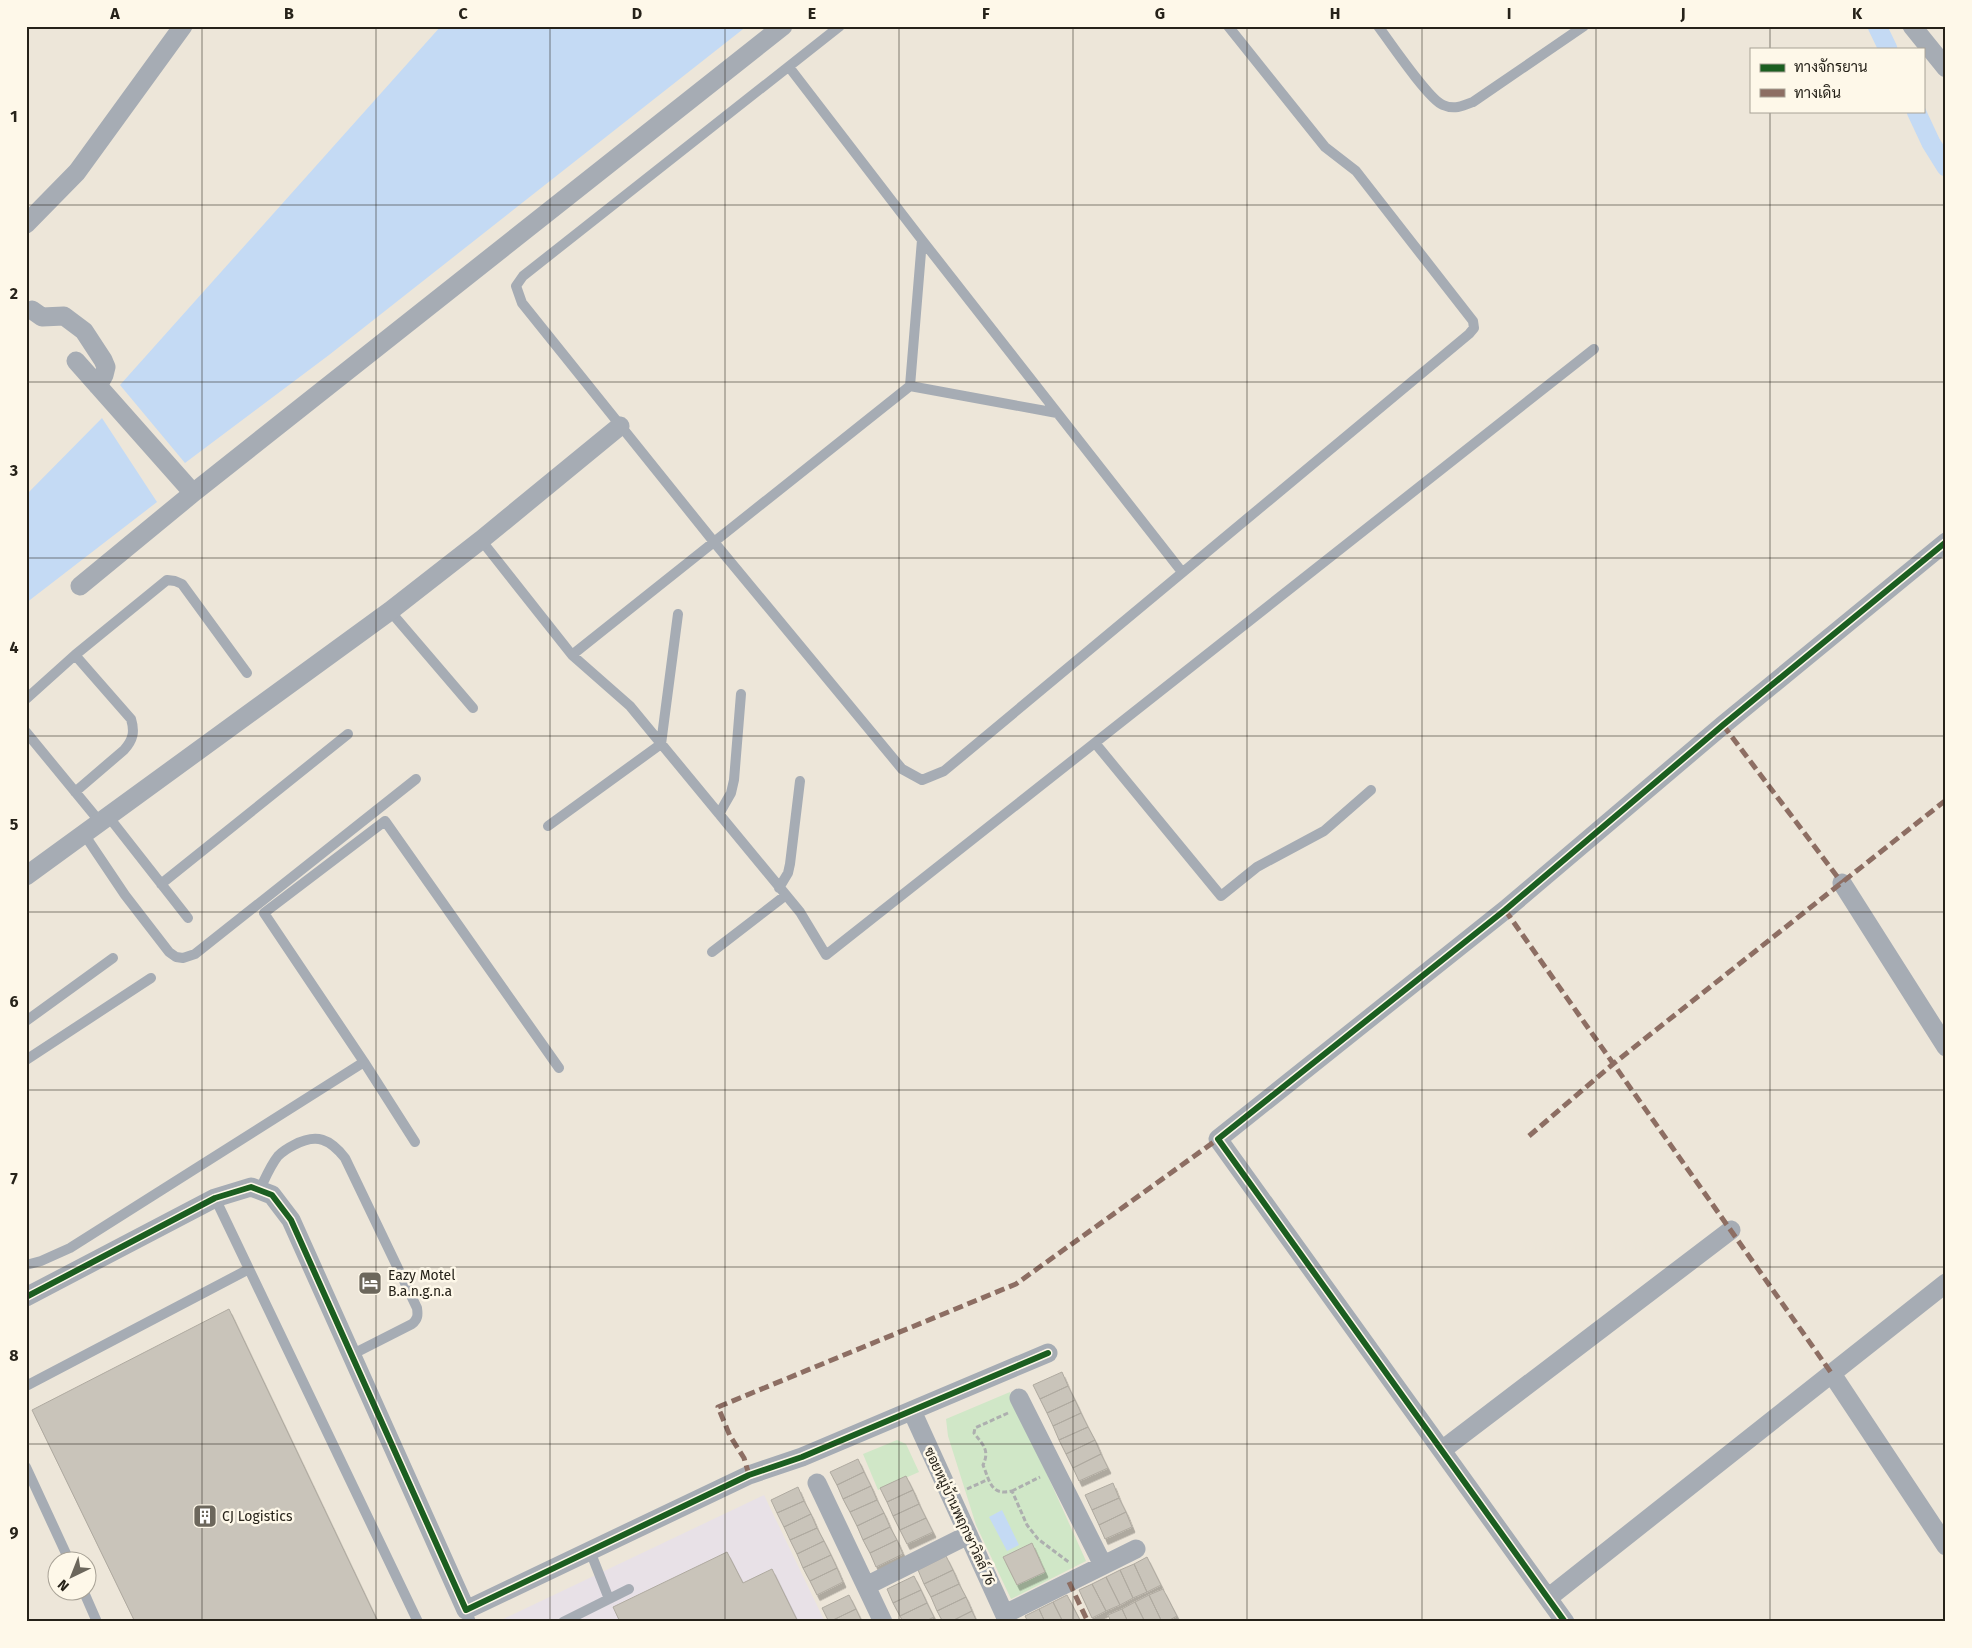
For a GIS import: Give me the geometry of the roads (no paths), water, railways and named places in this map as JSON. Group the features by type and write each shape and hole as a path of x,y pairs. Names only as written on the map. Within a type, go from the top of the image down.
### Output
{"street":[{"path":"26,224 77,172 183,26"},
{"path":"80,586 193,493 783,26"},
{"path":"1912,26 1946,68"},
{"path":"32,310 42,317 64,316 84,331 106,367 98,386"},
{"path":"76,360 193,493"},
{"path":"26,876 390,611 481,540 620,426"},
{"path":"1565,1622 1218,1139 1505,910 1723,725 1946,542"},
{"path":"1842,883 1946,1047"},
{"path":"26,1297 215,1198 251,1188 272,1195 291,1220 468,1616 590,1551 749,1475 802,1457 1048,1353"},
{"path":"1442,1450 1731,1230"},
{"path":"1548,1598 1946,1283"},
{"path":"1832,1374 1946,1546"},
{"path":"1021,1402 1103,1565"},
{"name":"ซอยหมู่บ้านพฤกษาวิลล์ 76","path":"912,1411 1007,1618"},
{"path":"817,1483 883,1622"},
{"path":"866,1586 968,1535"},
{"path":"1007,1618 1084,1575 1136,1549"}],"lane":[{"path":"840,26 523,276 516,286 522,303 714,542 902,769 922,780 944,771 1474,328 1473,321 1356,171 1325,147 1228,26"},
{"path":"1378,26 1426,90 1442,105 1456,108 1473,102 1584,26"},
{"path":"789,67 1182,572"},
{"path":"572,655 910,386 922,240"},
{"path":"481,540 572,655 630,706 800,912 826,955 1594,350"},
{"path":"910,386 1057,413"},
{"path":"26,699 167,580 178,582 185,588 247,673"},
{"path":"390,611 473,708"},
{"path":"548,826 660,744 678,614"},
{"path":"75,792 124,750 130,743 134,729 131,719 76,655"},
{"path":"719,814 731,793 734,780 741,694"},
{"path":"26,732 75,792 104,819 188,918"},
{"path":"161,884 348,734"},
{"path":"1095,743 1221,896 1257,867 1324,831 1371,790"},
{"path":"84,834 125,895 164,946 176,957 183,958 195,954 416,779"},
{"path":"712,952 783,891 790,864 800,781"},
{"path":"415,1142 264,913 385,821 559,1068"},
{"path":"26,1021 113,958"},
{"path":"26,1060 150,978"},
{"path":"26,1265 41,1261 70,1248 364,1062"},
{"path":"259,1191 277,1158 285,1150 302,1141 316,1138 323,1140 332,1144 345,1158 417,1308 418,1314 418,1318 412,1324 351,1355"},
{"path":"215,1198 418,1622"},
{"path":"26,1386 249,1269"},
{"path":"26,1467 64,1550"},
{"path":"590,1551 609,1599"},
{"path":"563,1622 629,1589"},
{"path":"87,1600 97,1622"}],"water":[{"path":"441,26 747,26 329,355 185,463 120,385"},
{"path":"102,418 157,502 26,603 26,495"},
{"path":"1002,1510 1019,1545 1007,1551 989,1517"}],"waterway":[{"path":"1877,26 1888,48"},
{"path":"1916,112 1931,143 1946,167"}],"place":[{"name":"Eazy Motel B.a.n.g.n.a","path":"370,1283"},
{"name":"CJ Logistics","path":"205,1516"}]}
